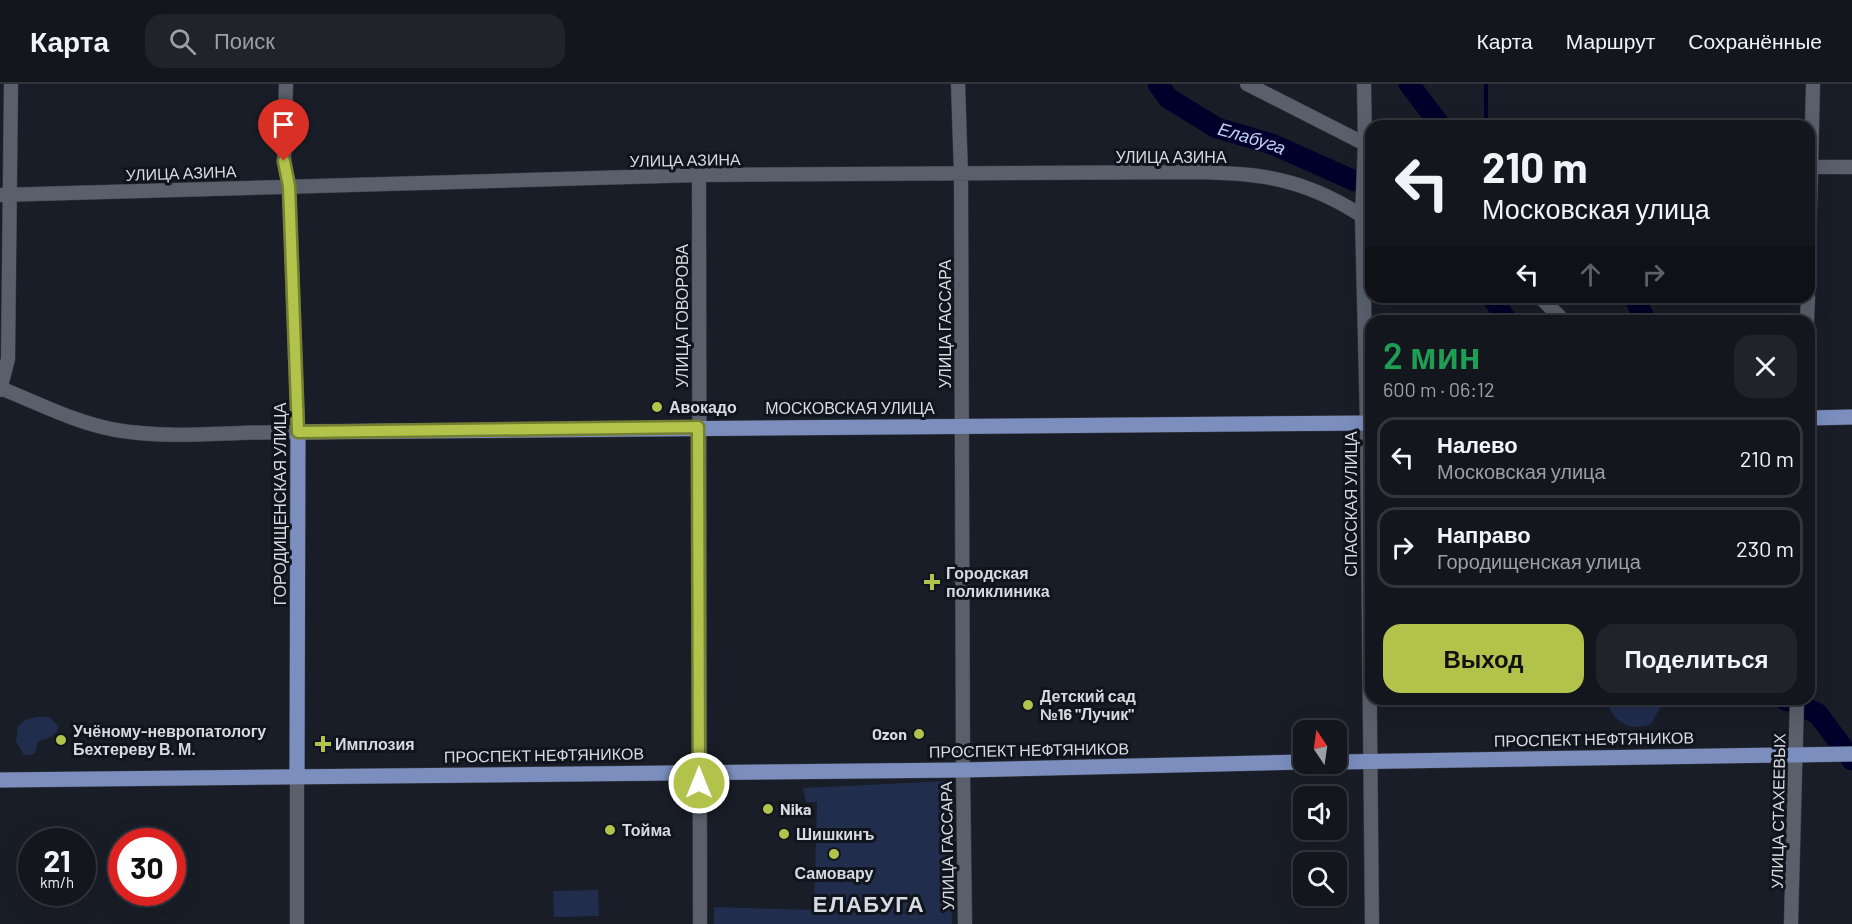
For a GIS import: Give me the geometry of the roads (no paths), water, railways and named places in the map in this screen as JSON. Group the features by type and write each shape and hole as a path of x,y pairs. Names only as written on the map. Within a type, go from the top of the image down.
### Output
{"main road":[{"path":"1815,418 1852,417"},
{"name":"МОСКОВСКАЯ УЛИЦА","path":"298,432 1365,423"},
{"name":"ГОРОДИЩЕНСКАЯ УЛИЦА","path":"297,776 298,432"},
{"name":"ПРОСПЕКТ НЕФТЯНИКОВ","path":"1347,762 1852,754"},
{"name":"ПРОСПЕКТ НЕФТЯНИКОВ","path":"0,780 963,770 1293,762"}],"street":[{"path":"0,389 8,359 6,195 11,84"},
{"name":"ГОРОДИЩЕНСКАЯ УЛИЦА","path":"286,84 284,161 289,186 298,432"},
{"name":"УЛИЦА ГАССАРА","path":"958,84 961,174 965,924"},
{"path":"1247,84 1365,143"},
{"name":"СПАССКАЯ УЛИЦА","path":"1364,84 1366,120"},
{"path":"1812,120 1813,84"},
{"path":"1815,167 1852,167"},
{"name":"УЛИЦА АЗИНА","path":"6,195 699,175 1202,172 1258,176 1301,186 1334,198 1362,216"},
{"name":"УЛИЦА ГОВОРОВА","path":"699,175 700,924"},
{"name":"СПАССКАЯ УЛИЦА","path":"1365,180 1362,216 1365,315"},
{"path":"1546,303 1558,315"},
{"name":"МОСКОВСКАЯ УЛИЦА","path":"0,389 78,419 113,429 147,434 298,432"},
{"name":"СПАССКАЯ УЛИЦА","path":"1370,705 1372,924"},
{"name":"УЛИЦА СТАХЕЕВЫХ","path":"1791,924 1797,705"},
{"name":"ГОРОДИЩЕНСКАЯ УЛИЦА","path":"297,776 297,924"}],"waterway":[{"name":"Елабуга","path":"1158,84 1168,98 1217,128 1272,144 1355,181"},
{"name":"Елабуга","path":"1409,84 1436,120"},
{"path":"1486,84 1486,120"},
{"path":"1496,303 1503,315"},
{"name":"Елабуга","path":"1637,303 1643,315"},
{"name":"Елабуга","path":"1806,708 1818,714 1852,760"}],"place":[{"name":"Авокадо","path":"657,407"},
{"name":"Городская поликлиника","path":"932,582"},
{"name":"Детский сад №16 \"Лучик\"","path":"1028,705"},
{"name":"Ozon","path":"919,734"},
{"name":"Учёному-невропатологу Бехтереву В. М.","path":"61,740"},
{"name":"Имплозия","path":"323,744"},
{"name":"Nika","path":"768,809"},
{"name":"Тойма","path":"610,830"},
{"name":"Шишкинъ","path":"784,834"},
{"name":"Самовару","path":"834,854"}],"district":[{"name":"ЕЛАБУГА","path":"869,904"}]}
